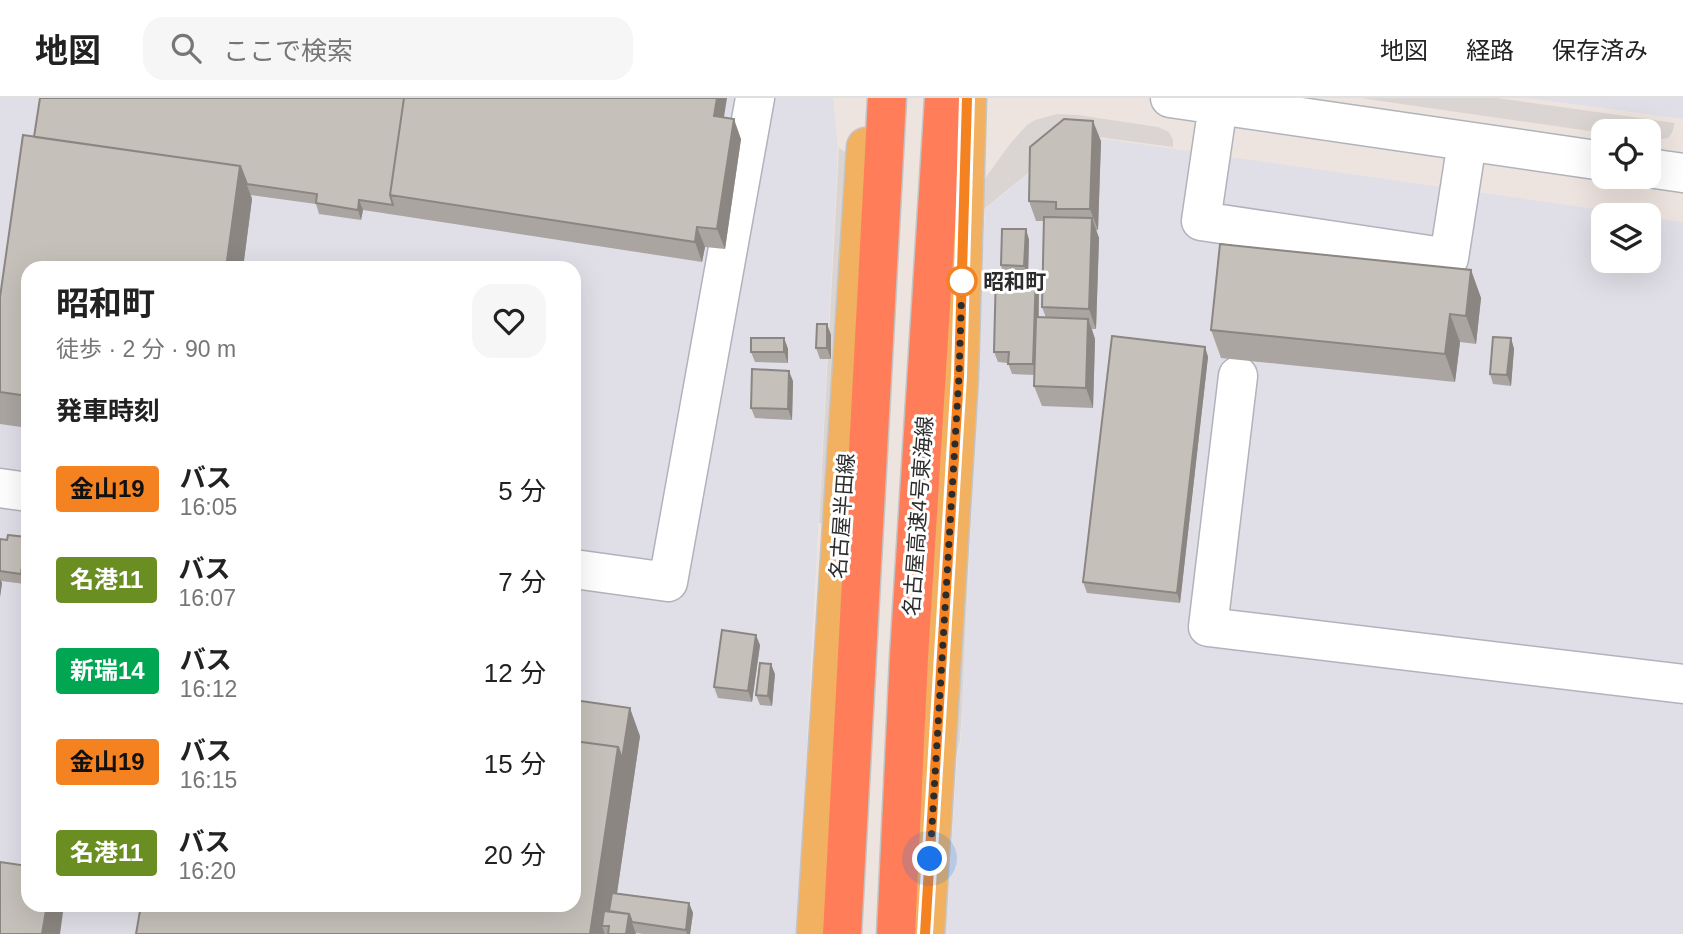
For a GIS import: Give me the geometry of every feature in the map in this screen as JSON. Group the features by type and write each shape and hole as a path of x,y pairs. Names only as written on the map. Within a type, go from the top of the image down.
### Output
{"highway":[{"path":"842,934 887,98"},
{"name":"名古屋高速4号東海線","path":"896,934 909,657 944,98"}],"main road":[{"name":"名古屋半田線","path":"816,934 869,98"},
{"path":"925,934 959,376 967,98"}],"street":[{"path":"581,570 668,582 755,98"},
{"path":"1170,98 1591,160"},
{"path":"1218,105 1201,221 1435,256 1449,258 1467,142"},
{"path":"1661,170 1683,173"},
{"path":"1238,376 1208,627 1683,684"},
{"path":"0,488 21,491"}],"shaded area":[{"path":"0,98 833,98 838,149 797,934 0,934"},
{"path":"1360,98 1497,98 1647,119 1591,119 1591,131"},
{"path":"1528,98 1683,98 1683,119"},
{"path":"1057,114 1158,127 1169,132 1173,147 1076,134 984,209 962,710 956,757 946,934 928,934 983,181 1027,125"},
{"path":"1661,121 1675,123 1668,138 1661,139"},
{"path":"1076,135 1591,208 1591,273 1661,273 1661,219 1683,222 1683,934 946,934 957,757 961,740 985,209"},
{"path":"839,148 852,156 824,523 819,523"}],"building":[{"path":"40,98 404,98 390,195 393,205 359,200 358,210 316,203 317,194 247,184 240,166 34,137"},
{"path":"404,98 717,98 714,116 734,119 717,229 697,227 695,242 390,195"},
{"path":"1064,119 1093,121 1090,209 1056,209 1056,202 1029,201 1030,147"},
{"path":"23,135 240,166 227,261 21,261 21,395 0,392 0,297"},
{"path":"1044,217 1092,218 1089,309 1042,307"},
{"path":"1002,229 1026,229 1024,266 1001,265"},
{"path":"1220,244 1471,270 1466,316 1450,314 1445,354 1211,330"},
{"path":"996,271 1036,273 1033,364 1008,364 1009,352 994,352"},
{"path":"1036,317 1088,319 1086,388 1034,386"},
{"path":"817,324 827,324 827,348 816,348"},
{"path":"1112,336 1205,347 1177,593 1083,582"},
{"path":"1493,337 1511,338 1507,375 1490,374"},
{"path":"751,338 784,338 784,352 751,352"},
{"path":"752,369 789,371 788,409 751,408"},
{"path":"8,535 21,536 21,574 0,571 0,539 7,540"},
{"path":"722,630 756,635 748,691 714,687"},
{"path":"760,663 771,664 768,696 756,695"},
{"path":"581,701 630,708 622,759 618,747 581,742"},
{"path":"581,742 618,747 590,934 136,934 140,912 581,912"},
{"path":"0,862 21,865 21,912 46,912 42,934 0,934"},
{"path":"612,893 689,903 686,930 632,922 629,914 609,911"},
{"path":"604,911 629,914 626,934 608,934 609,926 602,926"}],"bus line":[{"name":"金山19","path":"925,934 959,376 967,98"}],"place":[{"name":"昭和町","path":"962,281"}],"route":[{"path":"930,859 959,376 962,281"}]}
